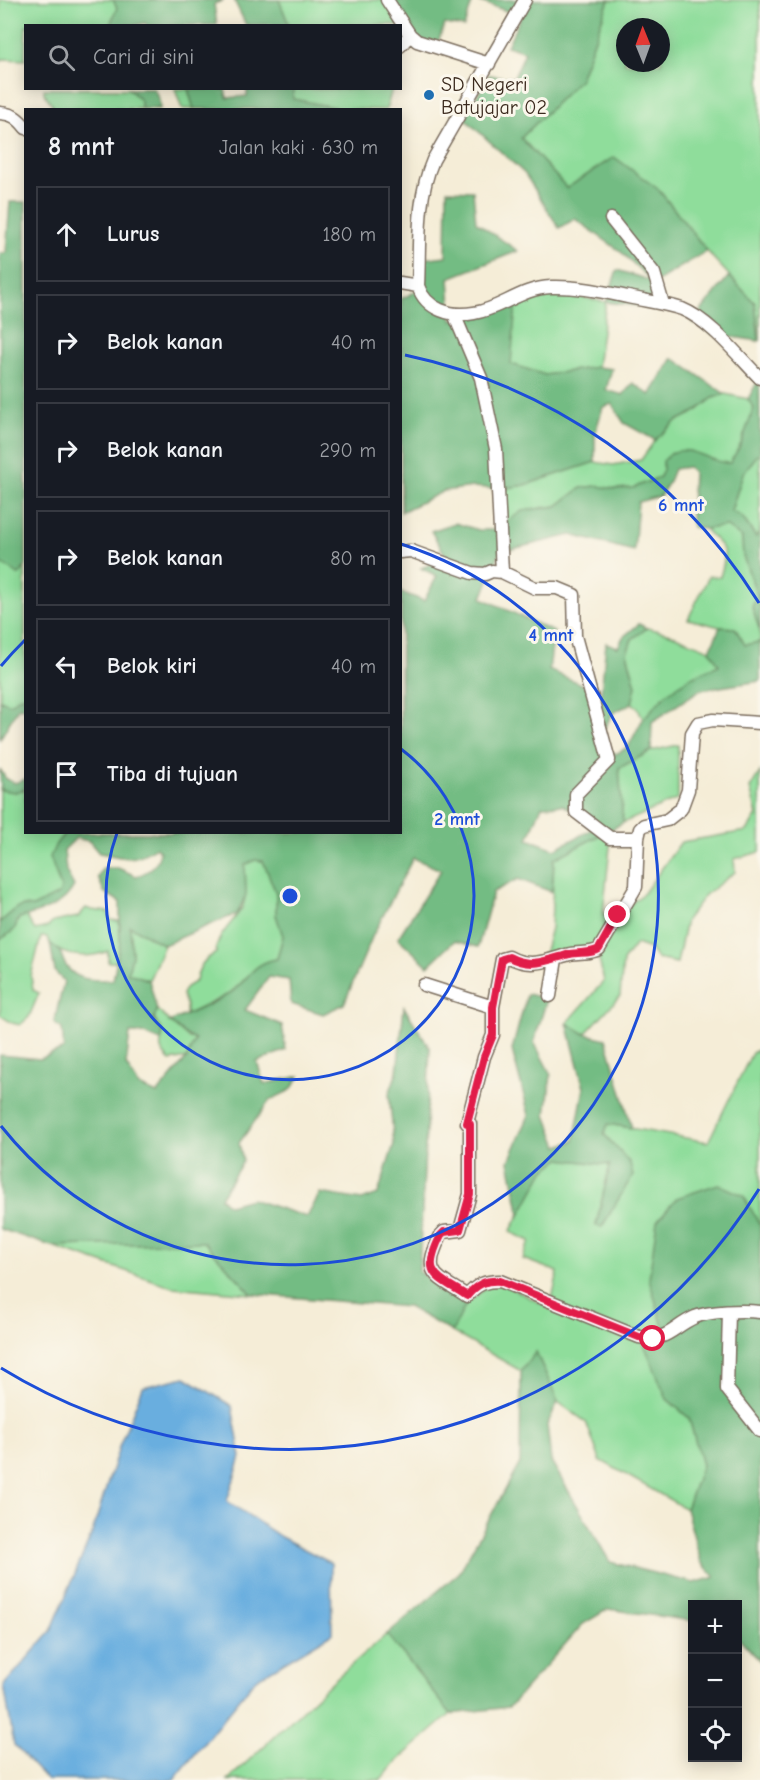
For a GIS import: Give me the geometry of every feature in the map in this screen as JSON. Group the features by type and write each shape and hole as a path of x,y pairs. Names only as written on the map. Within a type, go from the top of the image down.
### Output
{"street":[{"path":"387,0 410,35 417,41 489,64"},
{"path":"525,0 426,175 421,197 418,286 421,294 431,305 454,314 483,311 524,292 549,287 582,288 663,304 683,310 702,321 760,378"},
{"path":"402,44 410,35"},
{"path":"0,113 18,118 24,126"},
{"path":"611,219 654,273 663,304"},
{"path":"402,283 418,286"},
{"path":"454,314 481,378 496,449 502,572"},
{"path":"402,552 411,551 472,573 502,572 535,588 556,588 574,595 575,636 609,760 576,794 576,812 610,838 638,838"},
{"path":"760,723 713,720 698,723 692,733 688,790 681,809 667,820 644,825 640,829 636,887 599,949 595,952 572,954 537,964 520,963 509,957 502,959 493,1007 493,1035 484,1057 467,1123 470,1124 470,1194 460,1230 444,1232 434,1248 430,1264 434,1274 467,1296 474,1288 486,1281 500,1281 639,1337 653,1339 668,1334 696,1316 729,1312 760,1312"},
{"path":"550,996 556,959"},
{"path":"424,985 493,1007"},
{"path":"729,1312 727,1389 760,1431"}],"green space":[{"path":"0,0 113,0 117,8 110,24 24,24 24,60 2,59 0,63"},
{"path":"113,0 224,0 214,4 217,24 110,24 117,8"},
{"path":"234,0 279,0 289,24 246,24"},
{"path":"279,0 387,0 398,24 289,24"},
{"path":"387,0 473,0 464,27 445,24 436,47 405,40 402,24 398,24"},
{"path":"475,0 609,0 580,79 521,138 567,188 614,157 658,189 707,251 654,283 655,308 606,302 617,270 652,281 620,251 575,219 559,228 525,174 464,118 489,75 514,78 525,52 507,46 521,16"},
{"path":"609,0 760,0 760,341 755,303 713,258 658,189 567,188 521,138 580,79"},
{"path":"44,90 130,90 141,101 141,108 54,108"},
{"path":"130,90 154,90 160,108 141,108 141,101"},
{"path":"175,90 188,90 194,108 182,108"},
{"path":"188,90 225,90 227,98 247,96 247,90 293,90 293,99 337,108 194,108"},
{"path":"293,90 392,90 387,108 337,108 293,99"},
{"path":"447,190 473,191 476,222 518,251 449,278 452,320 516,303 511,364 545,375 597,367 612,369 606,390 623,395 633,383 650,395 673,358 725,394 713,398 695,412 675,422 655,440 624,423 612,404 603,407 595,433 595,462 525,485 500,489 473,487 444,491 402,512 402,298 417,291 422,259 446,256"},
{"path":"10,202 24,202 24,569 19,575 0,562 0,253 6,253"},
{"path":"729,276 755,303 759,341 713,334 692,322"},
{"path":"553,292 606,302 597,367 545,375 510,364 516,303"},
{"path":"759,379 760,452 743,473 731,511 742,517 756,537 760,530 760,631 752,606 758,597 743,556 742,538 726,526 705,529 692,527 693,472 688,467 674,469 660,496 638,502 634,551 571,535 500,552 482,598 554,632 549,670 601,693 606,643 618,647 623,637 639,624 647,628 632,639 627,653 636,686 632,703 613,713 602,732 607,749 616,754 628,747 643,719 666,694 691,677 719,665 710,650 720,627 735,628 745,645 760,642 760,681 700,690 652,722 651,751 619,768 623,823 554,859 552,892 518,879 493,892 478,947 454,941 428,966 398,938 441,870 413,858 373,935 344,1004 323,1014 291,1004 289,980 269,977 245,1010 282,1025 286,1050 257,1062 264,1084 300,1076 291,1090 270,1100 239,1143 243,1161 220,1198 229,1205 251,1199 307,1217 320,1193 362,1200 378,1194 394,1144 389,1094 397,1072 404,1007 430,1048 419,1272 466,1304 452,1332 408,1307 252,1294 204,1242 51,1246 0,1229 0,1055 40,1059 64,1049 62,1029 54,1023 64,981 55,972 50,943 60,953 71,972 82,978 113,980 120,943 120,902 104,892 98,877 103,868 118,868 136,876 140,875 155,865 160,852 156,847 140,856 122,857 99,853 89,841 76,838 64,850 66,871 74,886 70,893 51,908 19,918 14,930 0,940 0,922 17,908 33,907 59,894 61,888 50,857 64,834 402,834 402,592 424,601 437,576 421,568 447,558 431,531 455,523 479,530 496,530 522,511 557,506 581,488 597,486 615,489 633,488 660,477 663,461 674,452 688,451 723,463 730,463 741,444 754,408 748,399","holes":["563,805 585,817 591,830 555,849 528,839 542,806","255,860 263,861 276,893 276,915 283,936 277,959 255,968 229,994 169,1022 195,1039 187,1058 157,1094 139,1086 126,1065 130,1033 142,1033 161,1041 163,1033 154,1019 157,1010 149,980 128,973 132,955 130,926 164,945 237,914 246,895 245,865"]},
{"path":"725,394 748,399 754,408 741,444 730,464 721,464 689,451 663,470 660,477 633,488 615,489 597,486 581,488 557,506 540,508 503,524 500,489 525,485 595,462 613,465 641,460 655,440 675,422 695,412 713,398"},
{"path":"760,452 760,530 757,538 742,517 731,511 743,473"},
{"path":"726,526 742,538 743,556 758,597 752,606 760,631 760,642 745,645 735,628 720,627 688,619 709,576 720,577 724,560 721,546 705,529"},
{"path":"0,562 18,575 24,567 24,695 10,704 0,700"},
{"path":"647,628 668,633 710,650 719,665 678,687 643,719 637,707 632,703 636,686 627,653 632,639"},
{"path":"24,695 24,707 18,708 0,739 0,700 10,704"},
{"path":"678,745 678,799 623,823 619,768 651,751"},
{"path":"0,769 6,779 15,783 24,779 24,789 15,792 1,790"},
{"path":"760,772 760,852 734,859 735,872 705,895 686,920 677,963 657,959 650,949 636,944 623,961 620,996 585,1034 567,1023 604,981 597,951 543,958 551,928 554,859 612,827 603,914 612,919 644,893 681,842 747,831 757,815 750,788"},
{"path":"0,789 15,792 24,789 24,834 64,834 55,853 56,874 61,888 59,895 33,907 17,908 0,922"},
{"path":"255,860 263,861 276,893 276,915 283,936 277,959 255,968 228,994 186,1015 186,1005 182,994 186,987 196,981 200,967 216,953 219,940 242,908 246,892 245,865"},
{"path":"86,908 109,912 110,920 119,921 120,943 117,962 108,962 108,951 82,956 65,953 51,944 47,937 41,937 31,976 33,990 39,993 29,1017 20,1025 0,1015 0,940 14,930 19,918 26,916 35,930 48,927 53,922 78,917"},
{"path":"130,926 164,945 149,980 128,973 132,955"},
{"path":"527,994 547,999 534,1042 551,1075 546,1115 558,1146 574,1141 584,1088 567,1023 585,1034 606,1039 632,1128 608,1124 604,1134 630,1163 633,1175 602,1227 596,1226 610,1165 560,1159 544,1171 520,1215 509,1161 529,1115 512,1050"},
{"path":"157,1010 188,1038 195,1039 187,1058 170,1061 162,1051 163,1033 154,1019"},
{"path":"760,1048 760,1225 743,1195 666,1337 667,1399 689,1418 702,1465 686,1509 600,1460 586,1422 558,1402 536,1352 521,1371 452,1332 466,1304 495,1280 550,1308 558,1272 523,1259 530,1241 510,1232 544,1171 560,1159 610,1165 596,1225 630,1163 604,1134 608,1124 708,1142 752,1053"},
{"path":"718,1184 743,1195 760,1225 760,1661 742,1642 742,1600 688,1600 688,1620 608,1609 583,1624 509,1707 451,1714 387,1634 459,1573 520,1463 521,1371 536,1352 558,1402 547,1425 551,1461 610,1562 694,1583 715,1577 701,1562 686,1509 702,1465 689,1418 667,1399 643,1342 666,1337 649,1279 657,1221 677,1198"},
{"path":"204,1242 252,1294 173,1287 52,1246"},
{"path":"387,1634 451,1714 398,1760 381,1780 228,1780 333,1681"}],"water":[{"path":"185,1377 232,1406 241,1457 227,1501 281,1537 331,1563 332,1634 256,1679 174,1780 47,1780 14,1745 4,1685 51,1631 92,1533 120,1444 143,1387"}],"place":[{"name":"SD Negeri Batujajar 02","path":"429,95"}],"route":[{"path":"618,915 599,949 595,952 572,954 537,964 520,963 506,956 502,959 493,1007 493,1035 484,1057 467,1123 470,1124 470,1194 460,1230 444,1232 441,1235 434,1248 430,1264 434,1274 467,1296 474,1288 486,1281 500,1281 639,1337 653,1339"}]}
